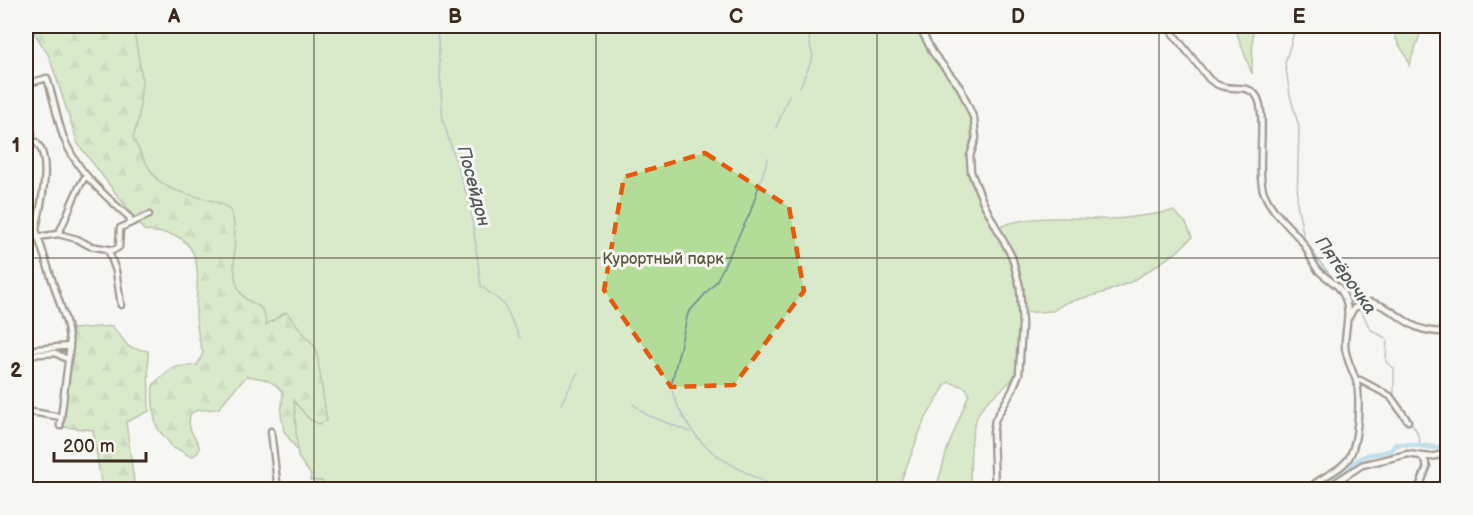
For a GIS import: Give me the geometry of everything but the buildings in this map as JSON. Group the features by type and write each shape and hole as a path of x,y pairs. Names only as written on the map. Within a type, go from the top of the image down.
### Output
{"street":[{"path":"919,26 933,53 960,87 974,119 976,138 970,156 970,172 1012,257 1020,287 1022,315 1019,374 995,420 993,433 995,489"},
{"path":"1167,26 1218,87 1248,89 1255,94 1259,101 1261,172 1265,194 1284,222 1306,246 1318,271 1340,289 1349,317"},
{"path":"26,52 28,65 26,77"},
{"path":"26,84 46,78 64,138 86,176 129,218 130,223"},
{"path":"26,108 33,135 28,139 39,145 45,158 45,173 36,229 67,325 71,351 67,359 60,426"},
{"path":"58,234 67,219 77,188 86,176"},
{"path":"26,235 38,237 58,234 77,238 90,246 118,249 120,228 149,215"},
{"path":"108,249 116,271 121,305"},
{"path":"1307,489 1341,466 1350,455 1356,432 1358,392 1345,347 1349,317 1354,308 1371,302 1381,305 1410,325 1422,330 1448,332"},
{"path":"26,350 70,346"},
{"path":"26,354 55,353 67,359"},
{"path":"1356,381 1360,380 1390,396 1408,421"},
{"path":"26,411 61,417"},
{"path":"271,431 278,489"},
{"path":"1324,489 1362,465 1408,454 1431,457 1448,453"},
{"path":"1418,489 1427,467 1421,456"}],"highlighted area":[{"path":"705,153 789,207 804,291 734,385 671,387 604,290 624,177"}],"green space":[{"path":"30,26 152,26 488,489 316,489 315,476 284,431 281,415 283,393 267,380 247,376 218,409 198,410 191,413 189,426 199,447 196,454 191,457 173,448 156,425 153,386 173,367 197,365 203,353 196,321 197,274 193,254 188,245 176,236 144,230 78,144 49,56"},
{"name":"Курортный парк","path":"133,26 917,26 930,52 968,109 972,124 968,159 969,173 974,190 995,229 1022,220 1112,219 1173,211 1186,223 1192,237 1177,252 1133,281 1106,292 1065,303 1053,311 1021,313 1016,374 988,401 976,419 971,449 970,489 936,489 948,447 969,394 966,388 950,382 946,384 924,421 898,489 323,489 322,481 310,480 311,475 298,457 294,401 309,419 319,424 327,421 316,348 286,312 266,325 265,316 260,307 248,301 240,292 235,271 234,224 228,208 163,184 144,161 133,138 139,117 142,78"},
{"path":"1231,26 1253,26 1252,74 1236,31"},
{"path":"1401,26 1429,26 1421,32 1409,65 1395,36"},
{"path":"112,326 129,347 148,351 149,411 126,422 135,489 102,489 93,430 64,427 73,329"}],"waterway":[{"name":"Посейдон","path":"437,26 443,121 471,209 481,286 504,304 520,338"},
{"path":"800,87 813,57 809,39 813,26"},
{"name":"Пятёрочка","path":"1296,26 1285,63 1290,95 1299,127 1297,203 1304,238 1318,260 1364,316 1370,329 1387,339 1386,362 1394,368 1394,397 1407,415"},
{"path":"776,128 789,95"},
{"path":"671,386 688,313 716,282 750,213 768,158"},
{"path":"561,404 578,372"},
{"path":"672,391 680,412 701,442 728,462 780,490"},
{"path":"633,404 647,415 690,432"},
{"name":"Пятёрочка","path":"1409,419 1417,432 1421,447"},
{"path":"1319,490 1361,458 1391,451 1395,445 1448,446"}]}
